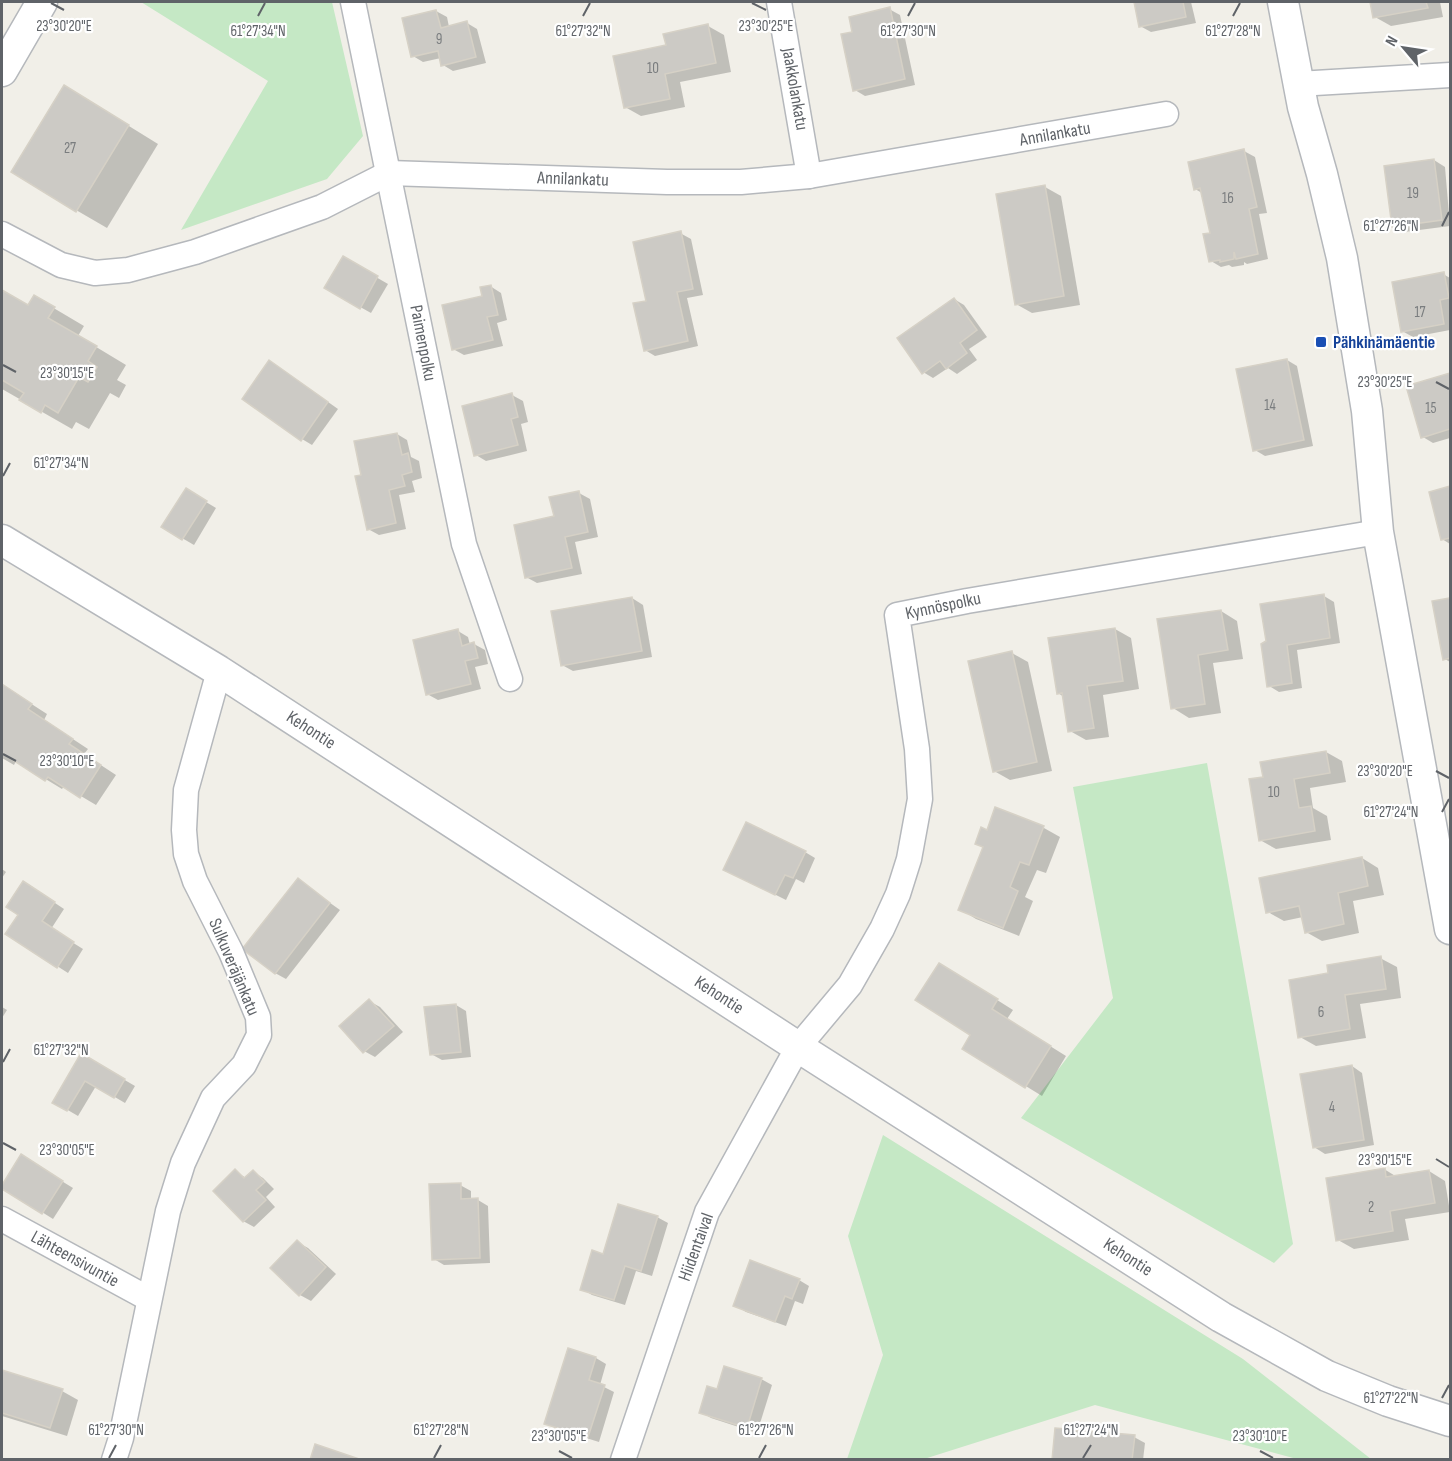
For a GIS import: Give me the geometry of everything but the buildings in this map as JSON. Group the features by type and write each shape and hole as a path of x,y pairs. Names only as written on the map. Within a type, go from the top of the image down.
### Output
{"street":[{"path":"2,71 42,2"},
{"name":"Paimenpolku","path":"353,2 464,544 510,679"},
{"name":"Jaakkolankatu","path":"779,2 809,176"},
{"path":"1283,2 1298,84 1342,258 1367,411 1378,532 1450,929"},
{"path":"1298,84 1450,75"},
{"name":"Annilankatu","path":"2,234 61,265 95,273 128,270 195,252 311,210 389,173 667,182 741,182 809,176 1166,114"},
{"name":"Kynnöspolku","path":"798,1047 850,985 882,929 898,894 909,859 920,799 917,749 897,615 967,601 1378,532"},
{"name":"Kehontie","path":"2,540 219,671 798,1047 1221,1317 1282,1353 1352,1387 1450,1421"},
{"name":"Sulkuveräjänkatu","path":"114,1460 121,1438 168,1211 183,1163 213,1098 244,1065 259,1035 258,1017 231,952 195,881 186,854 184,830 186,790 219,671"},
{"name":"Hiidentaival","path":"624,1460 706,1212 798,1047"},
{"name":"Lähteensivuntie","path":"2,1219 149,1299"}],"green space":[{"path":"141,2 332,2 363,136 327,179 181,230 268,81"},
{"path":"1207,763 1293,1244 1274,1263 1021,1118 1113,998 1073,787"},
{"path":"883,1135 1243,1359 1371,1459 1297,1459 1095,1405 924,1459 847,1459 883,1355 848,1236"}],"place":[{"name":"Pähkinämäentie","path":"1321,342"}]}
